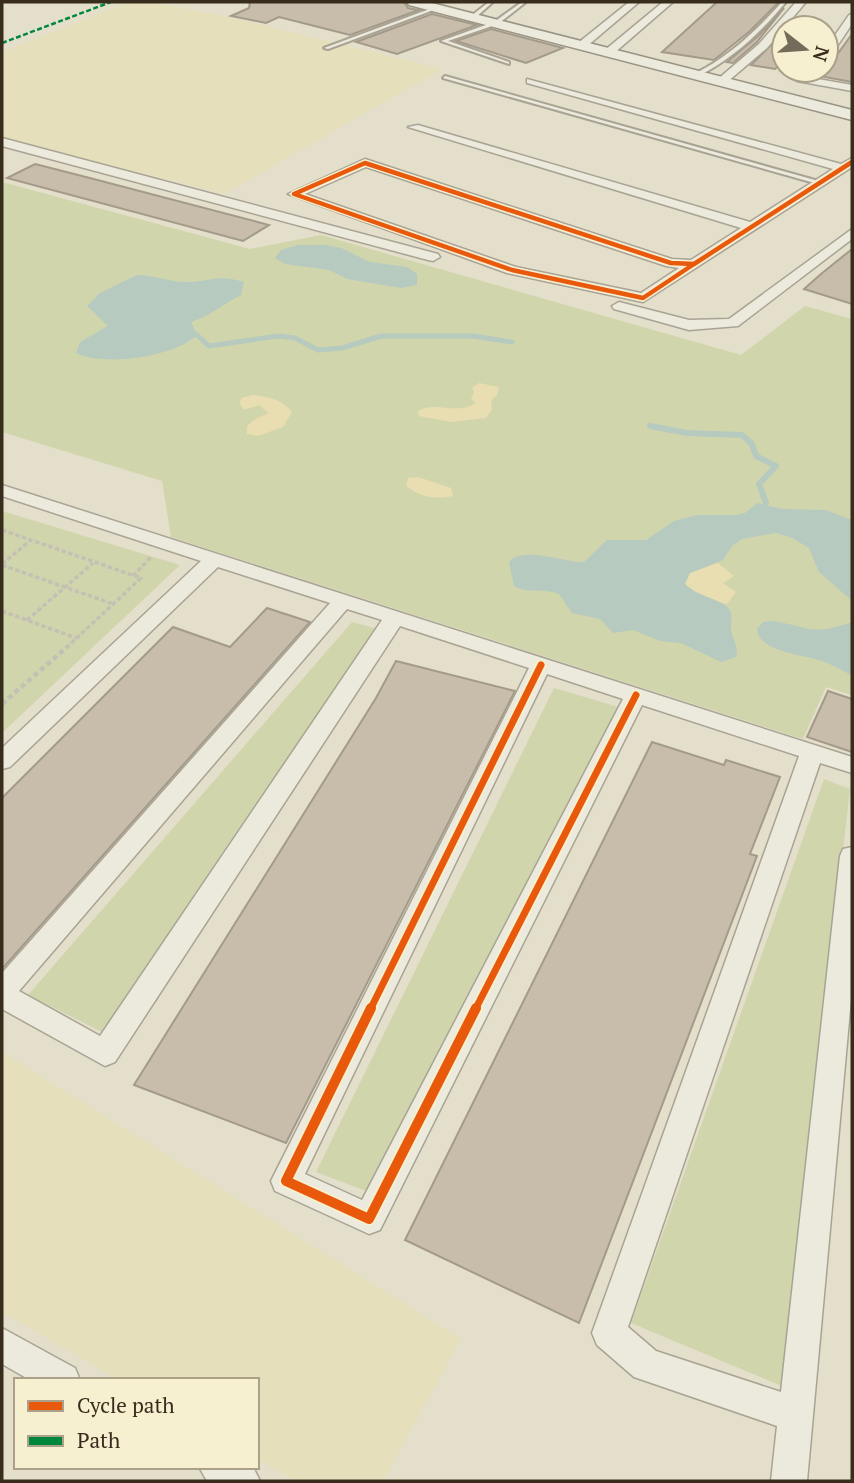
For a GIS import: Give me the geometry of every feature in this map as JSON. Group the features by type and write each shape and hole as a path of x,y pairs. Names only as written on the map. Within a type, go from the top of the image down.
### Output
{"main road":[{"path":"427,4 696,75 850,112"}],"street":[{"path":"582,45 634,2"},
{"path":"608,52 668,2"},
{"path":"722,81 763,46 801,2"},
{"path":"840,35 852,17"},
{"path":"531,81 848,165"},
{"path":"783,97 796,84"},
{"path":"829,84 852,88"},
{"path":"414,127 753,227"},
{"path":"2,142 689,325 733,323 852,233"},
{"path":"694,264 671,263 365,163 294,194 512,270 643,298 848,165"},
{"path":"2,490 852,765"},
{"path":"2,761 215,559"},
{"path":"343,601 2,994 105,1053 395,617"},
{"path":"541,665 286,1181 369,1219 636,695"},
{"path":"796,1415 646,1365 609,1333 812,752"},
{"path":"789,1481 852,856"},
{"path":"2,1346 59,1378"},
{"path":"221,1469 242,1481"}],"lane":[{"path":"473,17 491,2"},
{"path":"507,63 443,41 496,23 524,2"},
{"path":"696,75 732,54 784,2"},
{"path":"326,48 427,4"},
{"path":"445,77 820,183"}],"path":[{"path":"2,530 141,579 2,704"},
{"path":"2,564 31,540"},
{"path":"27,620 94,562"},
{"path":"2,564 113,604"},
{"path":"2,611 76,638"}],"shaded area":[{"path":"128,2 149,2 225,16 442,69 224,194 2,138 2,52"},
{"path":"298,245 341,248 370,262 407,267 417,274 417,285 401,288 347,279 329,270 285,264 275,258 281,250"},
{"path":"137,275 182,282 221,278 244,282 241,295 191,322 197,335 173,349 139,358 121,359 88,357 76,353 80,342 108,326 87,306 100,293"},
{"path":"757,503 783,509 826,510 852,520 852,601 819,572 809,548 792,538 776,533 742,539 732,546 723,560 690,573 685,584 728,608 732,615 731,630 736,657 721,662 681,643 660,641 633,630 613,633 600,619 572,613 559,594 524,590 514,586 509,562 516,557 534,555 584,562 607,540 646,540 674,521 697,515 736,515 745,513"},
{"path":"771,621 818,630 852,622 852,675 822,661 765,643 759,637 757,629 763,622"},
{"path":"2,1052 461,1339 383,1481 296,1481 259,1460 259,1378 116,1378 2,1312"}],"green space":[{"path":"2,182 250,249 321,235 741,355 805,306 852,319 852,695 826,687 803,739 171,537 162,481 2,432"},
{"path":"2,511 180,565 2,733"},
{"path":"352,622 378,629 104,1033 28,995"},
{"path":"554,688 622,708 366,1191 316,1172"},
{"path":"824,779 850,789 782,1386 631,1323"}],"sand":[{"path":"479,383 499,387 497,395 491,401 492,410 486,418 452,422 419,416 418,411 425,408 460,408 476,403 471,399 474,392 472,388"},
{"path":"253,395 275,399 292,412 283,427 258,436 247,434 247,426 269,413 259,405 244,410 240,404 241,398"},
{"path":"418,477 451,488 453,496 428,497 406,486 408,478"},
{"path":"718,563 734,576 723,583 736,592 727,604 702,597 685,584 690,573"}],"building":[{"path":"250,2 404,2 408,8 419,10 350,35 279,17 266,23 231,16 249,8"},
{"path":"717,2 779,2 750,31 714,60 662,52"},
{"path":"432,14 477,25 397,54 356,42"},
{"path":"770,23 757,42 733,63 727,62"},
{"path":"491,29 563,48 526,63 456,41"},
{"path":"852,34 852,82 840,80 840,51"},
{"path":"770,46 770,68 751,65"},
{"path":"35,164 269,225 243,241 7,178"},
{"path":"852,249 852,304 804,289 821,274"},
{"path":"267,608 310,622 2,969 2,798 173,627 230,647"},
{"path":"396,661 515,691 286,1143 134,1085 376,698"},
{"path":"828,691 852,699 852,752 807,737"},
{"path":"652,742 724,765 726,760 780,777 750,854 757,856 579,1323 405,1240"}],"waterway":[{"path":"197,335 209,346 278,336 295,338 318,350 342,348 381,336 473,336 512,342"},
{"path":"650,426 687,433 742,435 752,444 756,456 776,466 759,484 766,503"}],"marked path":[{"path":"2,43 111,2"}],"cycle path":[{"path":"694,264 643,298 512,270 294,194 365,163 671,263 694,264 852,162"},
{"path":"541,665 286,1181 369,1219 636,695"}]}
